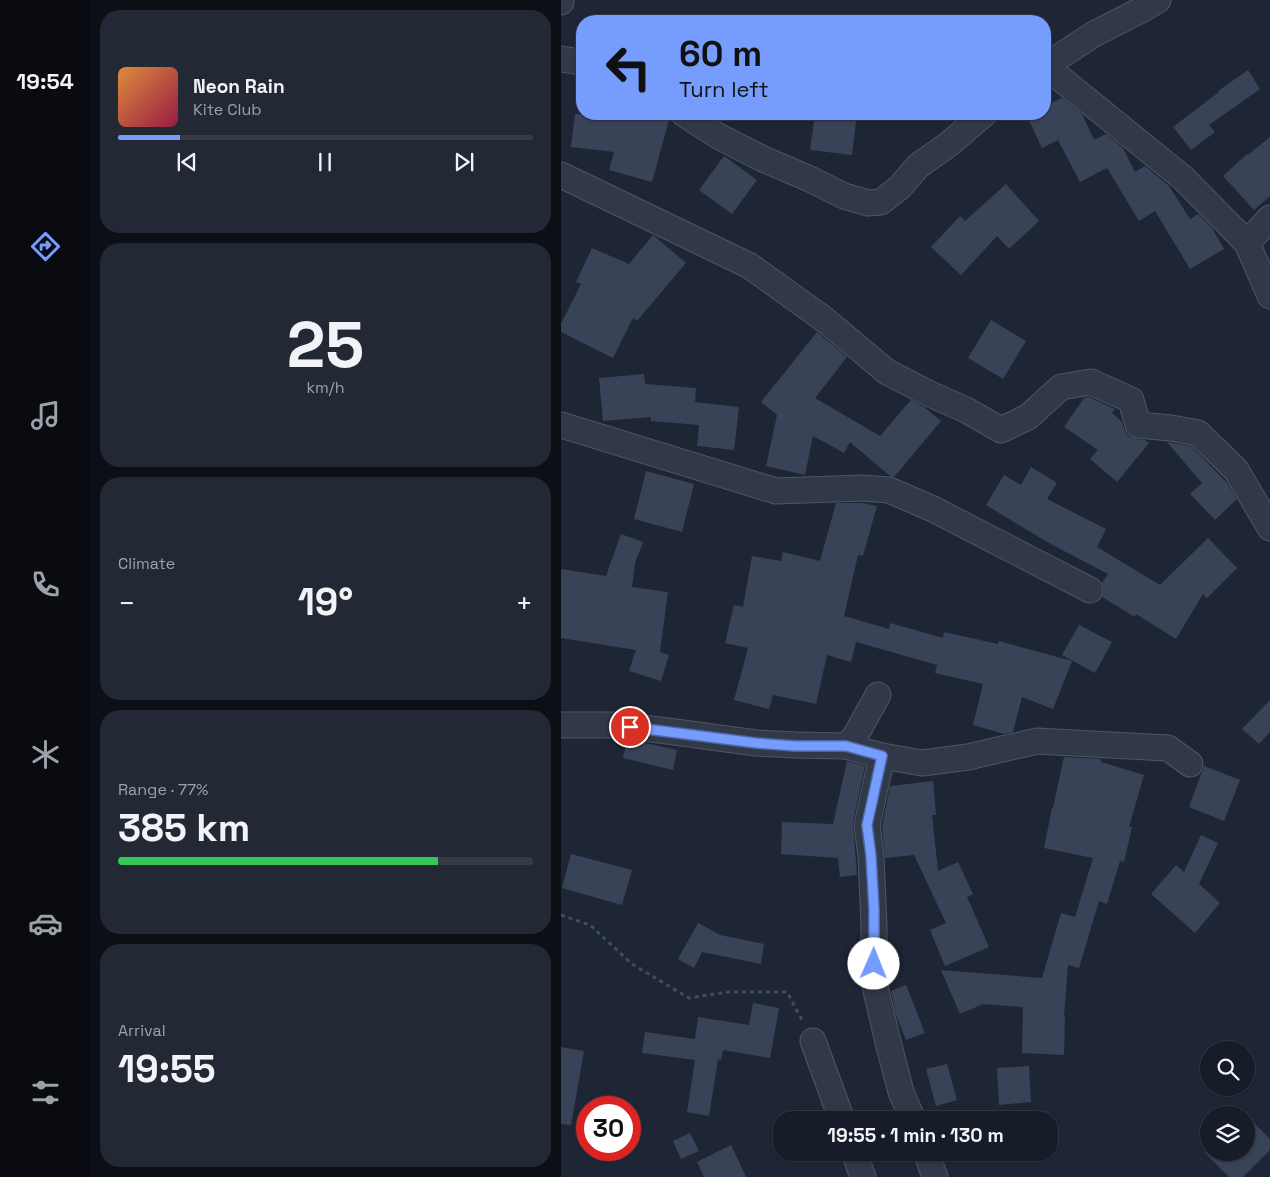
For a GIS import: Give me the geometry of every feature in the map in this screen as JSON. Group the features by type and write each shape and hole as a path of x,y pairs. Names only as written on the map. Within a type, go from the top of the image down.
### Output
{"street":[{"path":"1051,62 1094,34 1158,0"},
{"path":"561,59 576,61"},
{"path":"1051,71 1183,178 1247,243 1270,296"},
{"path":"693,120 718,136 763,159 844,196 868,203 881,202 900,187 919,166 977,120"},
{"path":"561,175 750,266 825,320 887,372 966,410 1001,430 1028,417 1061,387 1091,382 1131,400 1138,424 1198,433 1236,470 1270,528"},
{"path":"1247,243 1270,218"},
{"path":"561,425 776,491 862,488 889,490 933,509 1090,590"},
{"path":"846,746 854,738 877,696"},
{"path":"561,725 615,725 756,743 795,746 846,746 882,756 922,763 968,757 1037,741 1168,748 1190,764"},
{"path":"882,756 867,825 871,856 874,916 874,982 901,1092 909,1111"},
{"path":"813,1041 839,1111"},
{"path":"857,1161 863,1177"},
{"path":"929,1161 935,1177"}],"path":[{"path":"561,915 590,925 632,964 689,998 728,992 787,992 813,1041"}],"building":[{"path":"1248,70 1260,89 1209,125 1215,132 1191,150 1173,127"},
{"path":"1062,98 1082,114 1094,140 1106,134 1123,148 1135,172 1145,166 1169,186 1190,219 1198,214 1212,228 1224,249 1190,269 1155,211 1139,221 1107,168 1080,182 1058,140 1042,148 1029,120 1051,120 1051,103"},
{"path":"575,114 576,120 669,120 652,182 609,170 614,152 571,147"},
{"path":"814,120 856,120 852,155 810,150"},
{"path":"1270,137 1270,196 1254,210 1223,176 1247,154"},
{"path":"724,156 757,180 732,214 699,190"},
{"path":"1006,184 1039,221 1009,249 997,236 961,275 931,247 960,216 965,221"},
{"path":"653,235 686,263 637,321 633,318 613,358 561,332 561,324 581,284 576,282 592,248 629,264"},
{"path":"991,320 1026,341 1003,379 968,358"},
{"path":"817,332 847,357 815,398 880,436 911,400 924,407 941,421 894,477 890,476 850,442 844,453 813,436 805,475 766,466 777,415 761,402"},
{"path":"644,374 645,384 696,388 695,402 739,407 734,450 697,446 699,425 651,421 651,417 603,421 599,378"},
{"path":"1089,397 1115,409 1112,413 1122,422 1128,436 1145,440 1149,443 1117,482 1090,459 1098,450 1064,427 1084,398"},
{"path":"1167,442 1191,446 1227,483 1237,499 1215,520 1190,494 1202,483"},
{"path":"1031,467 1057,483 1047,499 1106,529 1097,547 1160,585 1208,538 1237,568 1207,598 1203,594 1176,639 1136,614 1135,617 1102,597 1104,590 1102,583 1108,574 1047,542 986,505 1004,475 1021,485"},
{"path":"646,471 694,484 682,532 634,519"},
{"path":"836,503 863,503 877,506 863,556 858,555 844,616 889,629 890,623 943,638 944,632 998,644 999,641 1072,661 1053,709 1022,697 1013,732 1004,734 973,725 983,684 935,673 937,665 856,642 851,662 827,655 816,704 773,695 769,709 734,700 748,648 725,643 734,605 743,607 752,556 781,561 783,552 820,561"},
{"path":"621,534 643,542 635,563 632,587 668,592 660,652 669,655 661,681 629,671 636,650 561,638 561,569 606,576"},
{"path":"1079,625 1112,642 1095,673 1062,655"},
{"path":"1270,700 1270,732 1259,744 1242,729"},
{"path":"627,741 677,750 673,770 623,758"},
{"path":"1064,757 1101,759 1101,762 1144,775 1129,827 1132,827 1124,862 1120,861 1107,904 1099,901 1079,968 1068,965 1064,1017 1064,1055 1022,1053 1023,1007 983,1004 960,1014 941,970 1042,978 1061,913 1075,917 1093,858 1044,848"},
{"path":"847,761 865,766 853,822 857,875 840,877 838,858 781,854 782,822 833,824"},
{"path":"1204,766 1240,780 1224,821 1189,807"},
{"path":"933,781 936,815 932,815 938,871 958,862 973,894 967,897 989,947 945,966 930,930 946,923 914,855 885,858 882,826 890,786"},
{"path":"1201,835 1218,843 1199,884 1220,903 1195,933 1151,894 1176,865 1184,872"},
{"path":"571,854 632,870 622,905 562,888"},
{"path":"698,923 720,935 764,944 761,964 702,952 694,968 678,959"},
{"path":"906,985 925,1033 906,1040 896,1015 891,991"},
{"path":"753,1003 779,1008 770,1058 723,1050 721,1060 718,1059 709,1116 687,1112 695,1060 642,1053 645,1032 695,1039 698,1017 749,1025"},
{"path":"561,1047 584,1051 571,1125 561,1124"},
{"path":"947,1064 957,1100 936,1106 926,1069"},
{"path":"1029,1066 1031,1102 999,1105 997,1068"},
{"path":"1255,1124 1270,1139 1270,1150 1243,1177 1229,1177 1213,1161 1255,1161"},
{"path":"690,1133 699,1151 681,1159 673,1141"},
{"path":"731,1145 746,1177 704,1177 697,1162"}],"route":[{"path":"630,727 756,743 795,746 846,746 882,756 867,825 874,909 874,964"}]}
